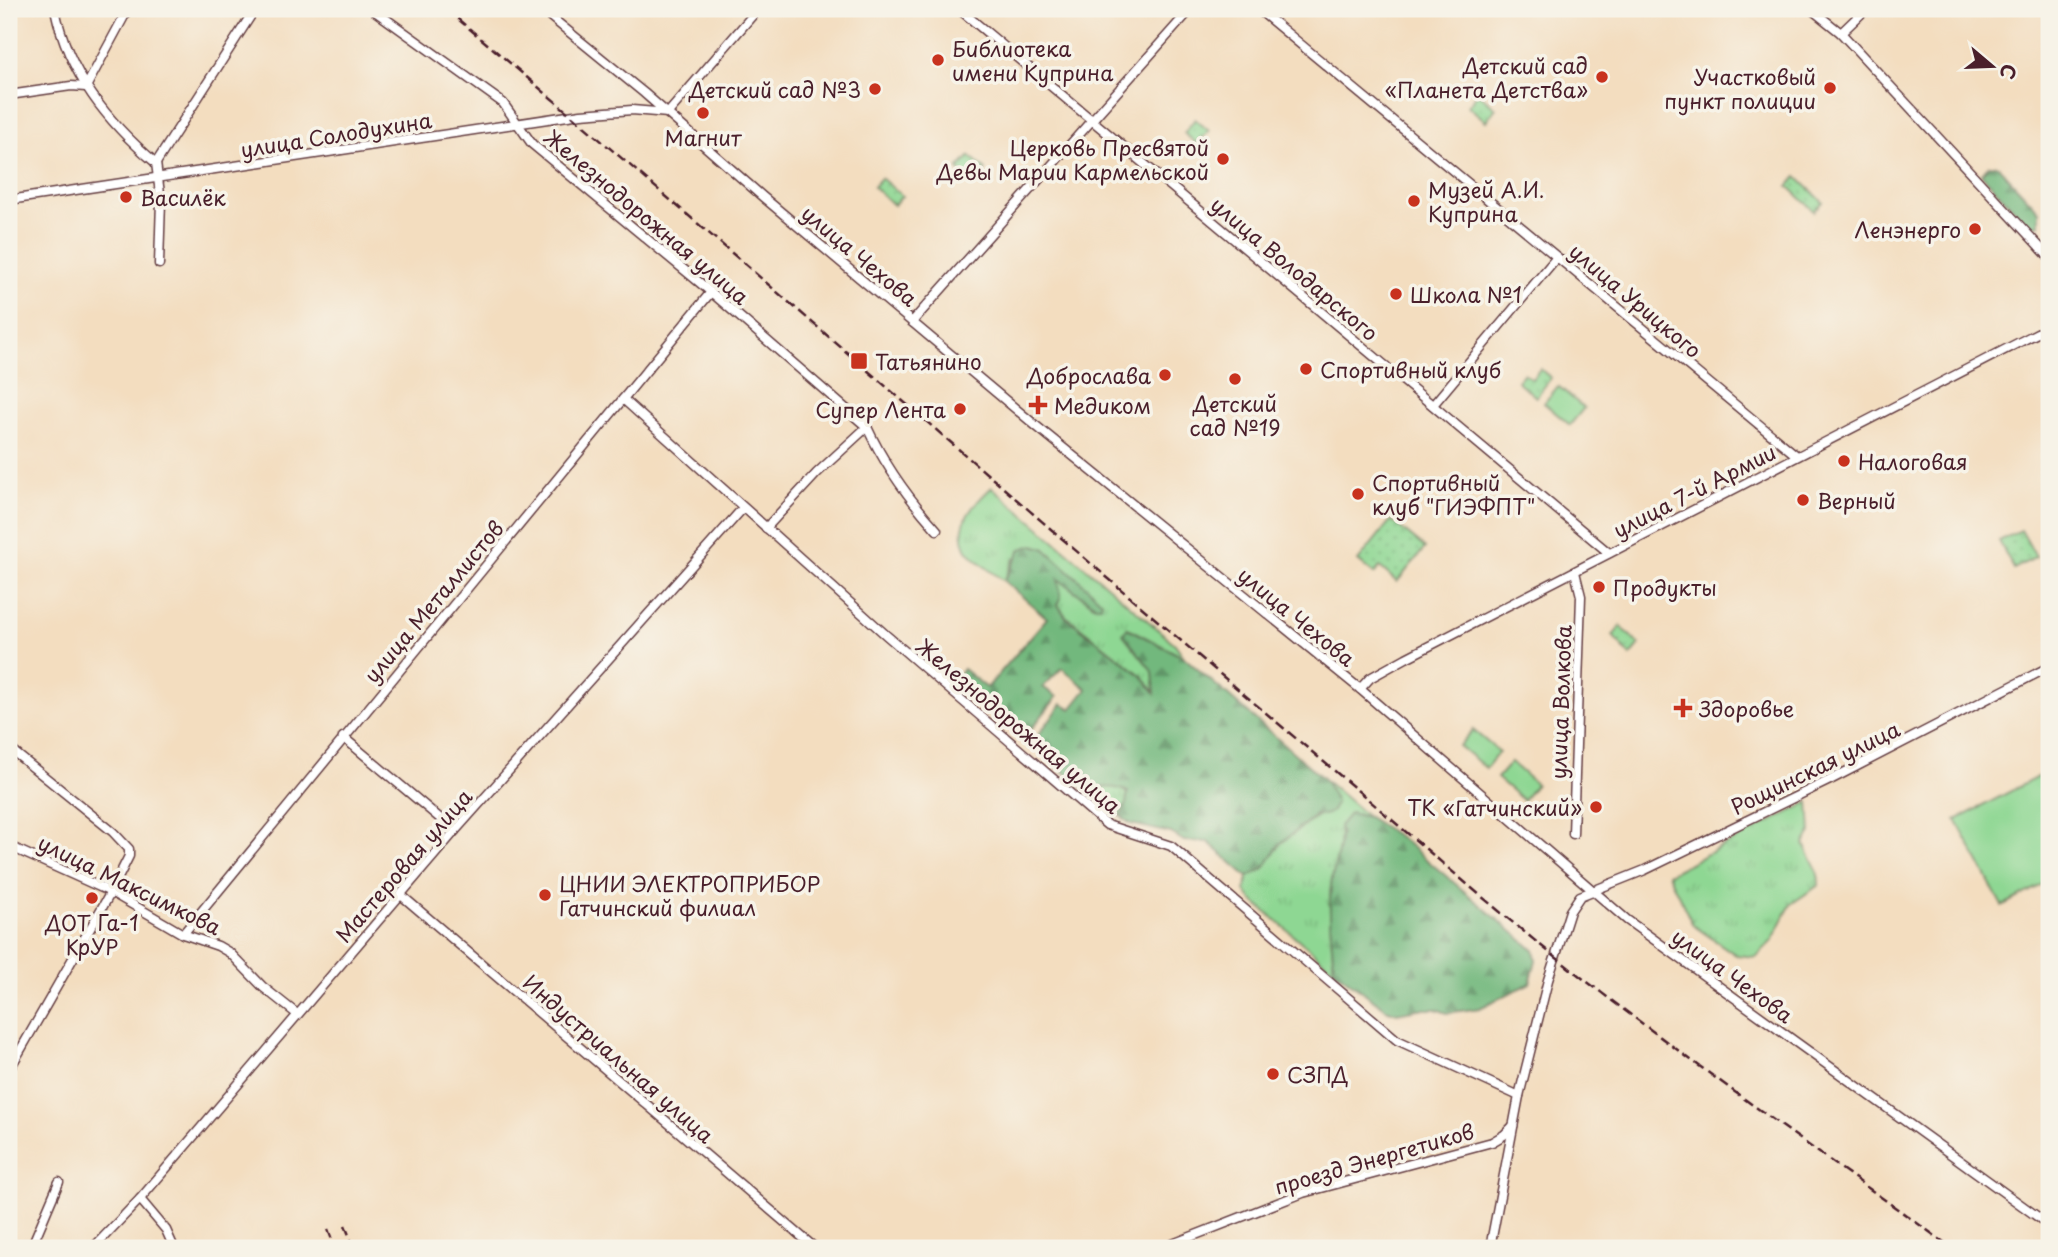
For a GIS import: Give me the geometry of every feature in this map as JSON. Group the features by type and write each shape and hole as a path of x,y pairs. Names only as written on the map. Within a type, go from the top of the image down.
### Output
{"street":[{"path":"55,9 65,45 86,87 125,137 156,163"},
{"path":"86,87 128,9"},
{"path":"159,264 161,201 156,163 256,9"},
{"name":"Железнодорожная улица","path":"372,9 503,103 533,144 712,292 867,427 877,448 916,506 937,530"},
{"name":"улица Чехова","path":"541,9 668,113 912,322 1360,689 1627,920 2049,1225"},
{"path":"668,113 758,9"},
{"name":"улица Володарского","path":"959,9 1609,553"},
{"path":"912,322 1191,9"},
{"name":"улица Урицкого","path":"1258,9 1797,456"},
{"path":"1811,9 1841,33 2049,257"},
{"path":"1841,33 1866,9"},
{"path":"9,95 71,86 86,87"},
{"path":"632,110 642,103 644,93"},
{"name":"улица Солодухина","path":"9,200 581,114 632,110 668,113"},
{"path":"1433,405 1557,257"},
{"name":"улица Металлистов","path":"183,934 712,292"},
{"name":"улица 7-й Армии","path":"1360,689 1370,678 1406,658 2049,327"},
{"name":"Железнодорожная улица","path":"623,399 886,635 1107,825 1171,846 1397,1040 1519,1096"},
{"path":"766,528 817,473 867,427"},
{"name":"Мастеровая улица","path":"93,1248 140,1199 454,831 743,508"},
{"name":"улица Волкова","path":"1573,834 1581,596 1575,572"},
{"name":"Рощинская улица","path":"1594,891 1645,870 1830,780 2049,667"},
{"path":"343,737 454,831"},
{"path":"9,748 113,832 129,849 129,856 111,892 9,1070"},
{"name":"улица Максимкова","path":"9,846 111,892 183,934 230,953 263,987 297,1014"},
{"path":"1490,1248 1519,1096 1548,979 1574,903 1580,896 1594,891"},
{"name":"Индустриальная улица","path":"401,895 815,1248"},
{"name":"проезд Энергетиков","path":"1162,1248 1303,1193 1492,1142 1513,1126"},
{"path":"31,1248 59,1182"},
{"path":"140,1199 166,1230 174,1248"}],"green space":[{"path":"1478,93 1496,108 1486,121 1468,106"},
{"path":"1195,119 1209,131 1197,144 1184,133"},
{"path":"970,156 986,170 974,183 958,169"},
{"path":"1989,165 1997,165 2039,211 2039,225 2029,225 1981,174"},
{"path":"1797,177 1823,202 1814,211 1788,186"},
{"path":"881,178 902,196 894,205 873,187"},
{"path":"1540,369 1551,378 1536,397 1517,381 1524,373 1532,379"},
{"path":"1558,386 1584,408 1570,425 1544,403"},
{"path":"992,487 1175,644 1185,658 1128,628 1123,634 1153,672 1157,695 1142,676 1066,616 1058,605 1057,578 1095,606 1044,548 1014,558 1004,581 969,552 963,539 965,522 974,506"},
{"path":"1391,520 1425,548 1397,582 1380,567 1374,574 1358,561"},
{"path":"2021,530 2036,557 2014,569 1999,541"},
{"path":"1033,545 1044,548 1102,601 1101,606 1096,606 1058,579 1061,598 1058,605 1066,617 1142,676 1155,693 1153,672 1123,634 1127,628 1185,658 1325,780 1336,802 1331,812 1316,815 1281,843 1263,869 1248,877 1208,842 1184,841 1171,833 1131,824 1120,816 1128,792 1079,783 1031,744 1062,704 1071,709 1087,689 1062,668 1043,687 1057,697 1024,738 958,687 955,680 963,669 987,688 1047,618 1004,581 1021,549"},
{"path":"1621,626 1639,645 1630,656 1613,636"},
{"path":"1473,730 1499,752 1486,768 1459,746"},
{"path":"1511,762 1536,784 1523,800 1497,778"},
{"path":"2049,771 2049,881 2002,906 1956,820"},
{"path":"1325,780 1368,817 1350,813 1339,826 1340,841 1330,897 1334,970 1245,891 1248,877 1263,869 1281,843 1336,802"},
{"path":"1081,785 1102,788 1117,786 1128,793 1120,816"},
{"path":"1809,802 1811,832 1804,844 1816,868 1819,885 1791,904 1772,941 1756,957 1736,955 1693,925 1668,874"},
{"path":"1350,813 1368,817 1401,838 1534,950 1536,960 1530,983 1480,1008 1447,1013 1436,1009 1418,1009 1397,1013 1386,1009 1334,970 1330,918 1331,886 1339,849 1339,826"}],"railway":[{"path":"446,9 1104,575 1521,929 1698,1065 1952,1248"},
{"path":"345,1225 354,1248"},
{"path":"328,1229 335,1248"}],"place":[{"name":"Библиотека имени Куприна","path":"938,60"},
{"name":"Детский сад «Планета Детства»","path":"1602,77"},
{"name":"Участковый пункт полиции","path":"1830,88"},
{"name":"Детский сад №3","path":"875,89"},
{"name":"Магнит","path":"703,113"},
{"name":"Церковь Пресвятой Девы Марии Кармельской","path":"1223,159"},
{"name":"Василёк","path":"126,197"},
{"name":"Музей А.И. Куприна","path":"1414,201"},
{"name":"Ленэнерго","path":"1975,229"},
{"name":"Школа №1","path":"1396,294"},
{"name":"Татьянино","path":"859,361"},
{"name":"Спортивный клуб","path":"1306,369"},
{"name":"Доброслава","path":"1165,375"},
{"name":"Детский сад №19","path":"1235,379"},
{"name":"Медиком","path":"1038,405"},
{"name":"Супер Лента","path":"960,409"},
{"name":"Налоговая","path":"1844,461"},
{"name":"Спортивный клуб \"ГИЭФПТ\"","path":"1358,494"},
{"name":"Верный","path":"1803,500"},
{"name":"Продукты","path":"1599,587"},
{"name":"Здоровье","path":"1683,708"},
{"name":"ТК «Гатчинский»","path":"1596,807"},
{"name":"ЦНИИ ЭЛЕКТРОПРИБОР Гатчинский филиал","path":"545,895"},
{"name":"ДОТ Га-1 КрУР","path":"92,898"},
{"name":"СЗПД","path":"1273,1074"}]}
